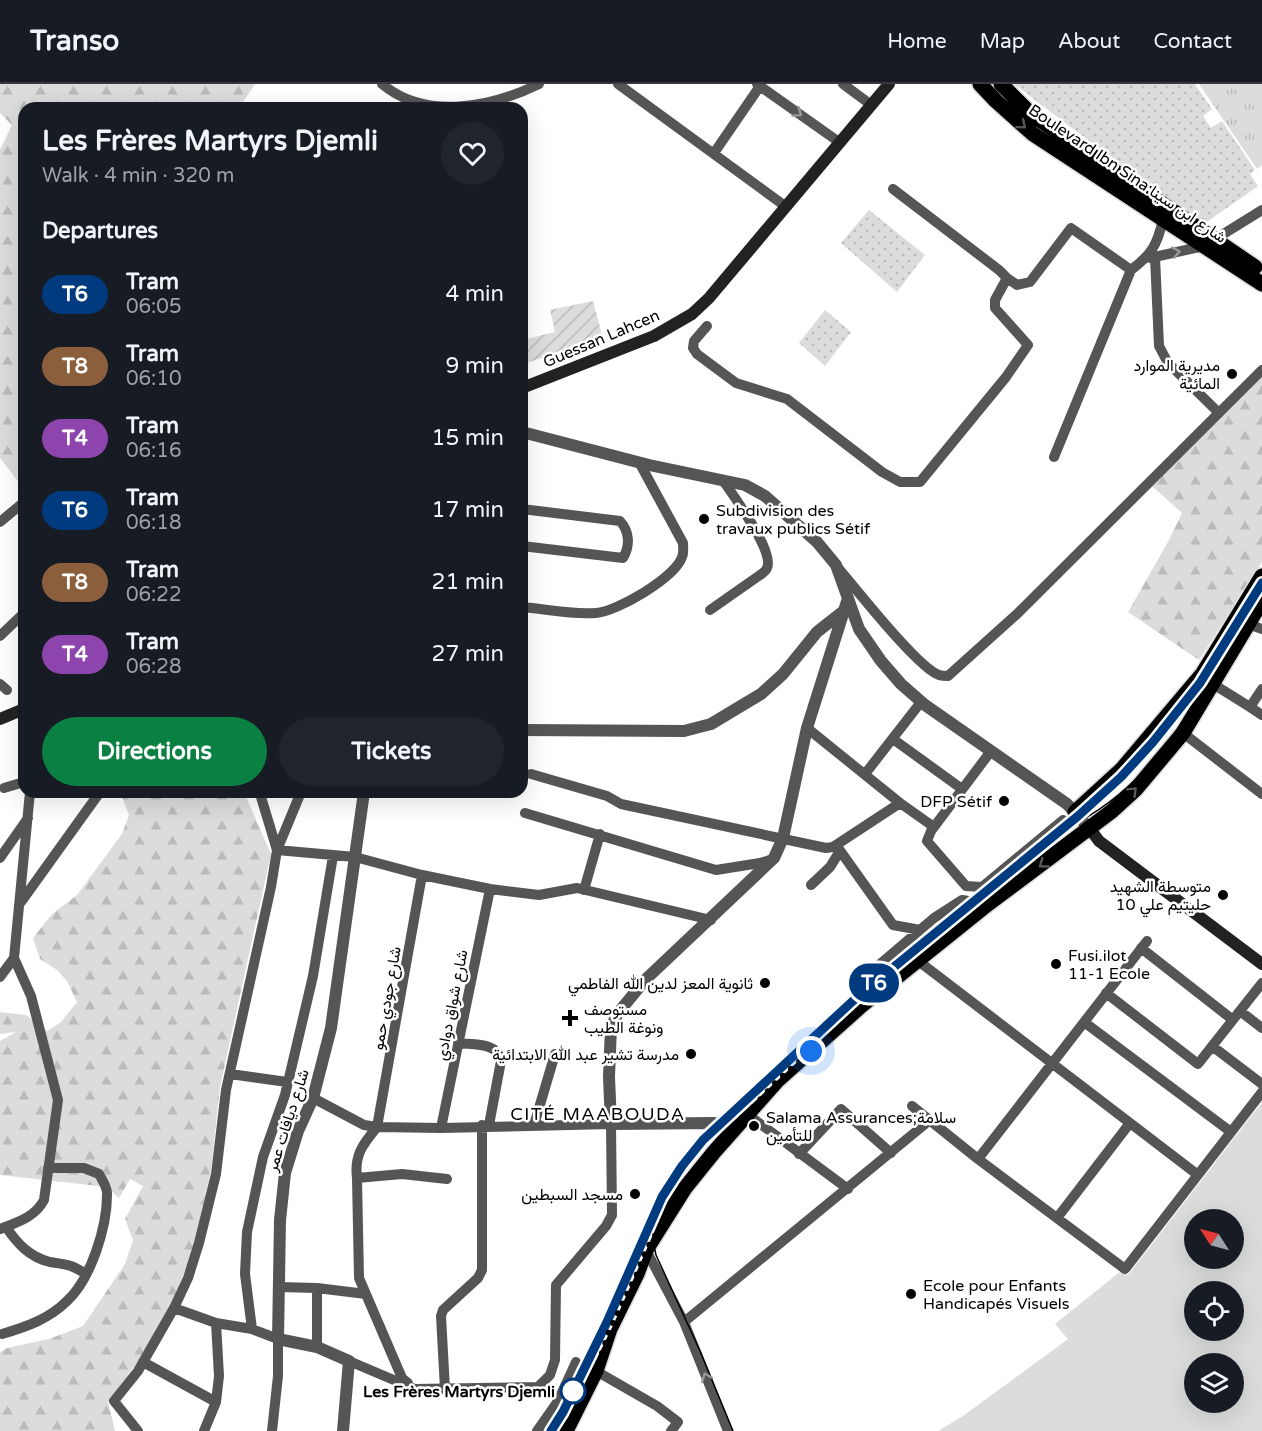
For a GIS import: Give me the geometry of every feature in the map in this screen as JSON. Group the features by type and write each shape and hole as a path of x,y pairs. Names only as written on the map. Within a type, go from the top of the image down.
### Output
{"main road":[{"name":"Boulevard Ibn Sina:شارع ابن سينا","path":"980,84 1032,134 1163,219 1213,243 1262,272"},
{"path":"1001,84 1031,114 1213,243"},
{"name":"Guessan Lahcen","path":"528,386 654,336 692,314 709,298 888,85"},
{"name":"Boulevard Ibn Sina:شارع ابن سينا","path":"1213,243 1262,284"},
{"path":"1069,816 1122,769 1203,673 1262,576"},
{"path":"566,1431 596,1371 610,1329 646,1250 685,1188 714,1152 777,1081 861,1006 988,904 1090,829 1136,789 1183,733 1213,684 1255,626 1262,601"},
{"path":"0,719 18,712"},
{"path":"1090,829 1099,840 1262,964"}],"street":[{"path":"382,84 415,102"},
{"path":"480,102 514,96 539,84"},
{"path":"618,84 785,206"},
{"path":"843,84 870,104"},
{"path":"714,153 758,85 839,142"},
{"path":"893,189 1017,285 1030,282 1071,228 1131,270"},
{"path":"1054,457 1131,270 1151,258 1213,243 1262,210"},
{"path":"1163,219 1158,242 1151,258 1159,346 1168,363 1219,413"},
{"path":"707,326 694,341 693,348 697,354 736,383 787,399 882,472 900,482 920,482 1006,377 1028,345 995,308 995,300 1007,279"},
{"path":"528,434 639,462 745,485 765,496 817,542 902,643 925,666 939,675 948,676 1017,614 1262,370"},
{"path":"528,607 569,612 597,613 609,610 651,589 664,579 682,558 683,543 639,462"},
{"path":"710,610 760,575 767,568 768,559 762,541 723,480"},
{"path":"2,516 18,506"},
{"path":"528,510 621,521 628,535 626,553 623,558 528,547"},
{"path":"836,565 847,604 859,629 881,661 901,684 921,702 1067,804 1069,816 1090,829"},
{"path":"174,1308 216,1323 252,1329 278,1339 317,1347 415,1389 537,1387 550,1375 555,1360 555,1285 606,1226 612,1215 609,1077 611,1027 618,1013 646,979 774,858 783,838 807,728 847,604"},
{"path":"528,730 684,731 711,724 761,694 783,674 817,632 847,604"},
{"path":"0,636 18,620"},
{"path":"1213,684 1262,715"},
{"path":"1251,707 1262,689"},
{"path":"866,774 921,702"},
{"path":"807,728 900,803 934,827"},
{"path":"1183,733 1262,794"},
{"path":"893,739 962,789"},
{"path":"991,751 934,827 927,841 966,886 982,887 1069,816"},
{"path":"531,774 607,796 621,804 826,848 838,848"},
{"path":"4,788 18,784"},
{"path":"30,798 14,958 31,996 57,1090 57,1117 44,1200 38,1210 28,1217 3,1228 26,1251 50,1262 74,1266 86,1274"},
{"path":"20,902 94,798"},
{"path":"261,798 277,850"},
{"path":"138,1431 114,1401 143,1362 174,1308 188,1278 196,1252 216,1174 219,1132 269,899 277,850 299,798"},
{"name":"شارع ديافات عمر","path":"272,1431 278,1376 280,1220 285,1173 298,1131 313,1098 331,1028 363,798"},
{"path":"811,885 830,867 838,848 900,803"},
{"path":"525,813 716,870 760,863 774,858"},
{"path":"0,858 28,818"},
{"path":"584,890 600,834"},
{"path":"838,848 893,925 920,930"},
{"path":"277,850 355,857 422,875 490,889 539,895 577,888 711,920"},
{"path":"252,1329 245,1274 247,1232 263,1157 287,1082 314,976 333,856"},
{"name":"شارع جودي حمو","path":"377,1127 422,875"},
{"name":"شارع شواق دوادي","path":"441,1128 490,889"},
{"path":"861,1006 858,986 866,976 920,930 962,900 988,904"},
{"path":"978,1159 1144,945 1236,1016 1262,1028"},
{"path":"0,977 14,958"},
{"path":"917,960 1198,1175"},
{"path":"1106,993 1198,1064 1262,983"},
{"path":"1084,1022 1231,1132"},
{"path":"445,1389 441,1316 443,1310 478,1278 482,1270 485,1125 501,1061 500,1053 494,1048 458,1043"},
{"path":"1212,1046 1262,1084"},
{"path":"534,1125 555,1054"},
{"path":"230,1074 287,1082"},
{"path":"912,1106 978,1159 1125,1269 1262,1092"},
{"path":"313,1098 364,1125 377,1127 714,1123 734,1129"},
{"path":"799,1154 841,1109 891,1153"},
{"path":"747,1114 848,1188"},
{"path":"684,1322 930,1120"},
{"path":"714,1123 719,1139 714,1152"},
{"path":"1057,1218 1130,1123"},
{"path":"377,1127 365,1141 355,1164 359,1278 402,1378 415,1389"},
{"path":"2,1334 30,1326 68,1301 86,1274 97,1249 108,1192 99,1174 84,1168 48,1168"},
{"path":"357,1178 402,1174 447,1179"},
{"path":"646,1250 684,1322 728,1431"},
{"path":"279,1287 318,1288 366,1294"},
{"path":"317,1347 318,1288"},
{"path":"204,1431 216,1402 219,1376 216,1323"},
{"path":"343,1431 350,1361"},
{"path":"143,1362 216,1402"},
{"path":"537,1431 558,1401 576,1362"},
{"path":"596,1371 657,1406 678,1422 671,1431"}],"green space":[{"path":"0,84 255,84 243,102 18,102 18,481 0,458 0,150 12,125 0,113"},
{"path":"1014,84 1195,84 1212,109 1203,116 1211,128 1222,121 1255,170 1250,174 1258,186 1204,224"},
{"path":"1199,84 1262,84 1262,165 1257,169"},
{"path":"869,210 925,255 897,292 841,243"},
{"path":"593,301 602,335 528,363 528,339 555,332 550,310"},
{"path":"825,310 851,332 825,366 799,343"},
{"path":"1262,377 1262,562 1199,660 1128,612 1182,513 1152,486"},
{"path":"123,798 247,798 271,854 220,1087 211,1170 193,1251 172,1302 141,1357 108,1402 115,1431 0,1431 0,1352 7,1348 49,1339 83,1326 125,1264 133,1240 125,1219 143,1186 130,1179 119,1198 107,1187 0,1175 0,1041 16,1032 0,1034 0,1012 26,1015 47,1031 61,1022 77,1002 67,981 57,970 40,959 33,938 52,914 77,895 122,834 129,815"},
{"path":"1262,1102 1262,1431 938,1431 963,1416 1068,1339 1055,1324 1121,1271 1128,1275"}],"tram line":[{"path":"551,1431 563,1412 607,1322 662,1197 682,1166 703,1140 855,999 1078,816 1121,777 1153,742 1199,683 1262,583"},
{"name":"T6","path":"551,1431 563,1412 607,1322 662,1197 682,1166 703,1140 855,999 1078,816 1121,777 1153,742 1200,683 1262,583"},
{"path":"1080,821 1114,798 1144,771 1171,738 1197,699"},
{"path":"657,1226 653,1241 656,1255 700,1351 733,1431"}],"place":[{"name":"مديرية الموارد المائية","path":"1232,374"},
{"name":"Subdivision des travaux publics Sétif","path":"704,519"},
{"name":"DFP Sétif","path":"1004,801"},
{"name":"متوسطة الشهيد حليتيم علي 10","path":"1223,895"},
{"name":"Fusi.ilot 11-1 Ecole","path":"1056,964"},
{"name":"ثانوية المعز لدين الله الفاطمي","path":"765,983"},
{"name":"مستوصف ونوغة الطيب","path":"570,1018"},
{"name":"مدرسة تشير عبد الله الابتدائية","path":"691,1054"},
{"name":"Salama Assurances;سلامة للتأمين","path":"754,1126"},
{"name":"مسجد السبطين","path":"635,1194"},
{"name":"Ecole pour Enfants Handicapés Visuels","path":"911,1294"},
{"name":"Les Frères Martyrs Djemli","path":"573,1391"}],"district":[{"name":"CITÉ MAABOUDA","path":"598,1114"}],"route":[{"path":"573,1391 586,1391 596,1371 610,1329 646,1250 685,1188 777,1081 811,1051"}]}
